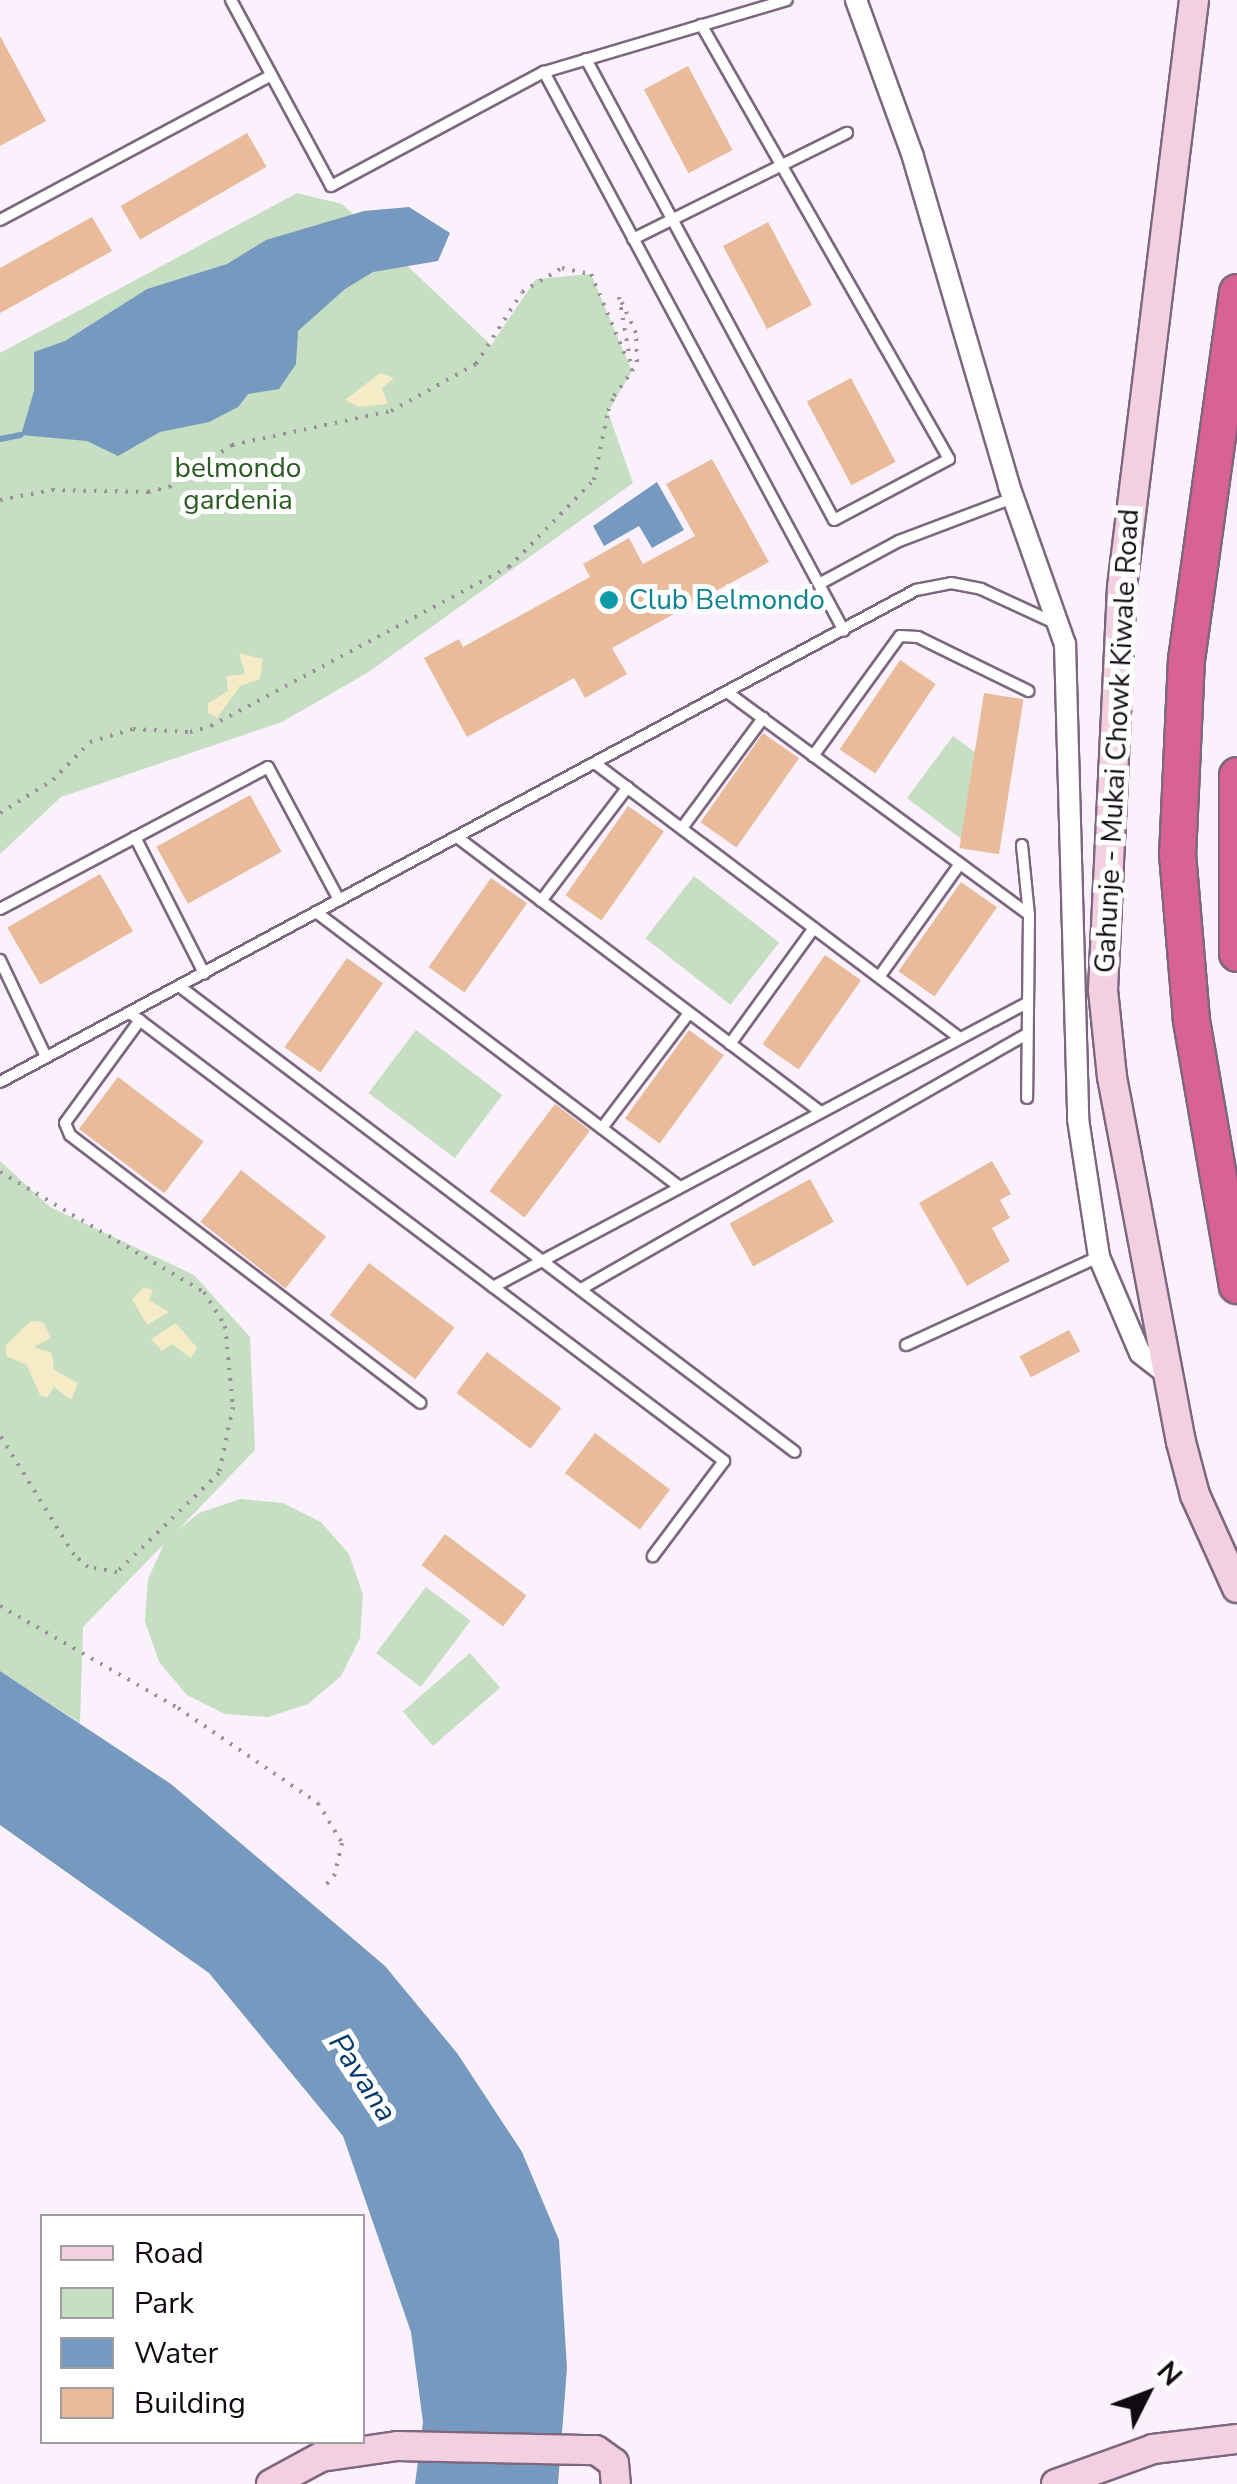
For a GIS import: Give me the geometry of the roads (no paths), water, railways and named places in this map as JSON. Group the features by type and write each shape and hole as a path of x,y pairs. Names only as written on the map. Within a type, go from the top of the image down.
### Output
{"highway":[{"path":"1237,292 1186,658 1176,853 1201,1092 1237,1285"},
{"path":"1237,775 1237,953"}],"street":[{"path":"856,0 913,157 1013,498 1064,644 1078,1118 1099,1257 1140,1353 1167,1374"},
{"name":"Gahunje - Mukai Chowk Kiwale Road","path":"1194,0 1122,586 1103,901 1112,1077 1167,1374 1195,1495 1237,1588"},
{"path":"1056,2484 1153,2450 1237,2438"},
{"path":"271,2484 321,2457 397,2446 603,2453 617,2471 616,2484"}],"lane":[{"path":"231,0 331,186 544,72 787,0"},
{"path":"586,59 834,520 949,459 702,25"},
{"path":"544,72 844,630"},
{"path":"0,220 271,75"},
{"path":"634,239 847,133"},
{"path":"819,584 898,541 1013,498"},
{"path":"0,1082 135,1016 180,986 916,590 951,583 1010,599 1058,624"},
{"path":"812,756 900,636 918,637 1028,691"},
{"path":"728,692 1029,915"},
{"path":"682,828 763,718"},
{"path":"596,764 959,1038"},
{"path":"0,909 268,766 339,900"},
{"path":"541,901 628,788"},
{"path":"457,837 820,1112"},
{"path":"134,838 204,973"},
{"path":"1022,845 1029,915 1026,1098"},
{"path":"879,977 960,864"},
{"path":"316,912 680,1187"},
{"path":"730,1044 814,928"},
{"path":"0,960 46,1057"},
{"path":"180,986 795,1452"},
{"path":"494,1287 1028,1003"},
{"path":"602,1128 689,1013"},
{"path":"135,1016 724,1462 653,1556"},
{"path":"135,1016 64,1123 70,1135 420,1402"},
{"path":"581,1289 1027,1034"},
{"path":"906,1345 1099,1257"}],"water":[{"path":"409,207 450,233 438,261 373,272 345,289 298,331 296,364 279,389 248,394 238,407 209,422 160,432 118,456 87,441 21,435 34,391 34,352 65,341 147,289 227,264 266,240 364,211"},
{"path":"657,482 684,530 652,548 639,526 604,546 593,526"},
{"name":"Pavana","path":"0,1671 171,1784 385,1966 457,2053 522,2152 559,2240 567,2368 558,2484 415,2484 423,2422 411,2332 343,2136 209,1973 0,1825"}],"waterway":[{"path":"0,439 21,435"}],"place":[{"name":"Club Belmondo","path":"609,600"}],"park label":[{"name":"belmondo gardenia","path":"238,484"}]}
